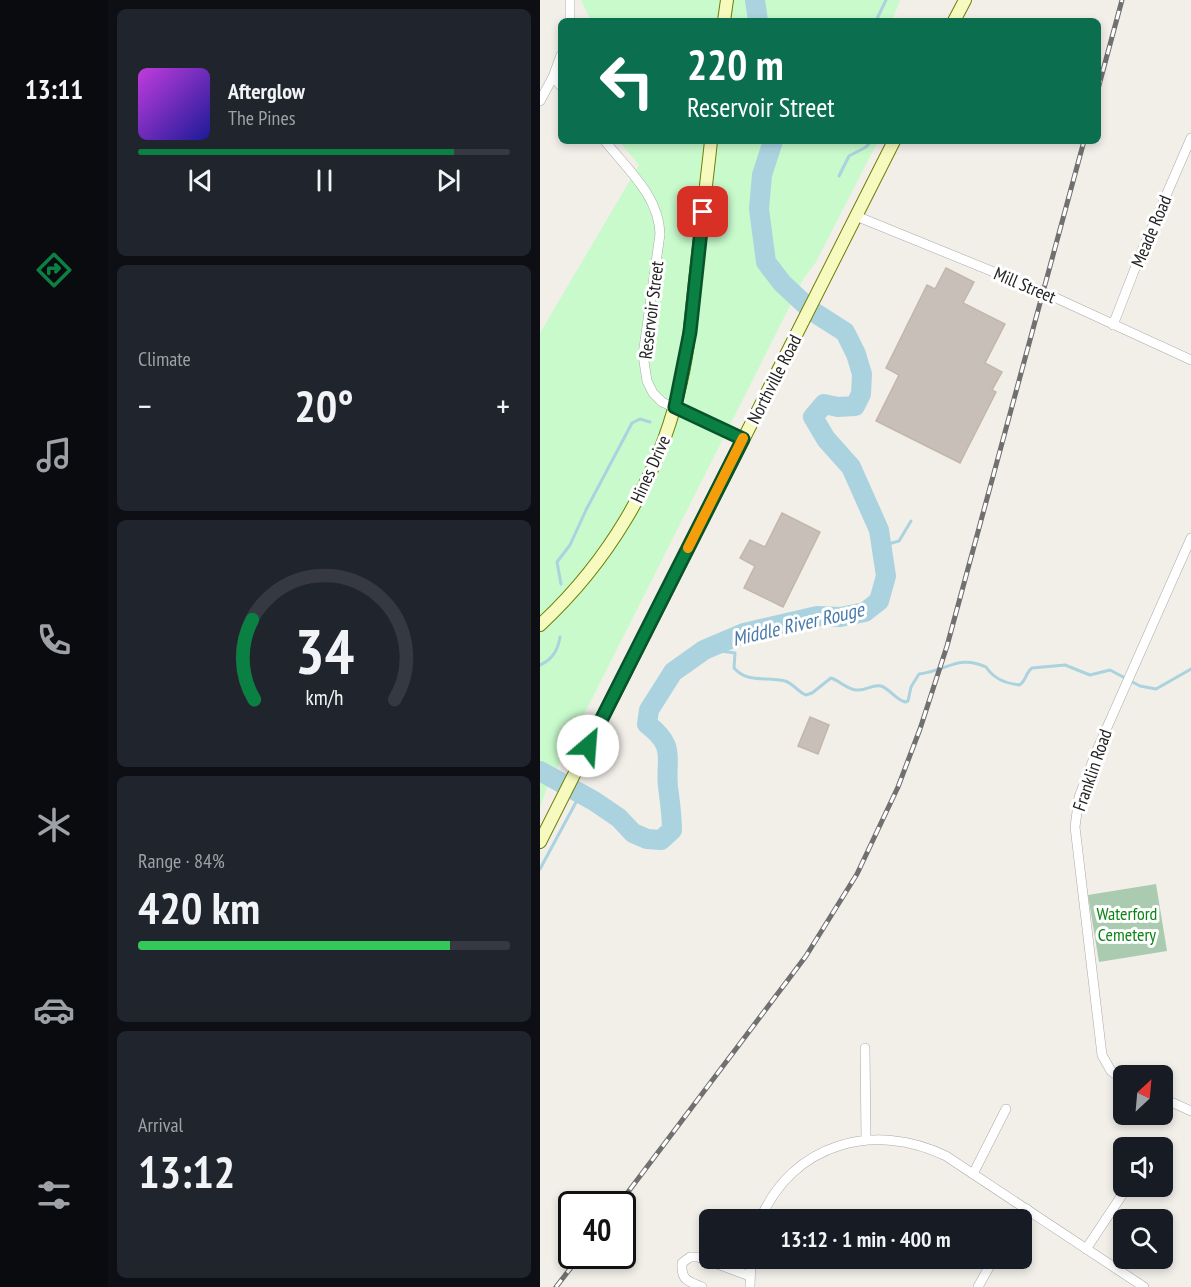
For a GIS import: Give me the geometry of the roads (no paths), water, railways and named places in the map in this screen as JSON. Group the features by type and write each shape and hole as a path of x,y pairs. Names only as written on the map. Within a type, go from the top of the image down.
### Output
{"street":[{"path":"570,0 570,18"},
{"path":"724,18 727,0"},
{"path":"956,18 965,0"},
{"path":"540,101 558,63"},
{"path":"553,77 558,83"},
{"name":"Meade Road","path":"1113,325 1141,253 1191,138"},
{"name":"Reservoir Street","path":"607,144 650,197 657,212 660,234 643,356 643,366 653,393 662,402 743,439"},
{"name":"Hines Drive","path":"540,625 581,582 624,523 658,454 675,407 690,332 711,144"},
{"name":"Northville Road","path":"540,842 892,144"},
{"name":"Mill Street","path":"856,216 1043,291 1191,360"},
{"name":"Franklin Road","path":"1113,1072 1102,1055 1075,818 1079,797 1125,683 1191,538"},
{"path":"865,1048 866,1139"},
{"path":"1173,1103 1191,1111"},
{"path":"973,1174 1006,1109"},
{"path":"766,1209 774,1195 798,1169 828,1150 866,1139 897,1140 924,1146 946,1156 1027,1209"},
{"path":"1086,1249 1121,1197"},
{"path":"1032,1212 1144,1287"},
{"path":"702,1287 687,1281 682,1274 682,1263 690,1257 698,1257 750,1276"},
{"path":"750,1269 750,1287"},
{"path":"978,1287 988,1269"}],"waterway":[{"name":"Middle River Rouge","path":"755,0 758,18"},
{"path":"877,18 886,0"},
{"name":"Middle River Rouge","path":"540,771 594,801 619,818 633,833 647,839 661,840 672,830 668,753 663,739 647,724 649,710 673,672 704,650 744,633 817,616 840,617 865,612 879,601 886,576 879,530 851,467 826,439 813,417 824,404 838,407 855,406 861,394 862,374 856,354 845,332 812,311 782,283 766,262 759,209 762,175 772,144"},
{"path":"839,176 849,156 868,144"},
{"path":"561,584 557,562 570,545 632,423 640,419 650,422"},
{"path":"881,546 899,541 911,521"},
{"path":"540,665 554,654 560,637"},
{"path":"707,649 735,653 734,668 745,676 785,681 806,695 831,678 854,690 881,686 905,702 908,701 911,687 919,674 952,664 968,662 986,667 1000,680 1019,685 1032,668 1065,665 1090,675 1110,670 1140,686 1156,689 1191,669"},
{"path":"540,869 581,793"}],"railway":[{"path":"1101,78 1122,0"},
{"path":"629,1191 806,956 857,874 898,787 947,646 1083,144"},
{"path":"556,1287 570,1269"}],"park label":[{"name":"Waterford Cemetery","path":"1127,923"}]}
